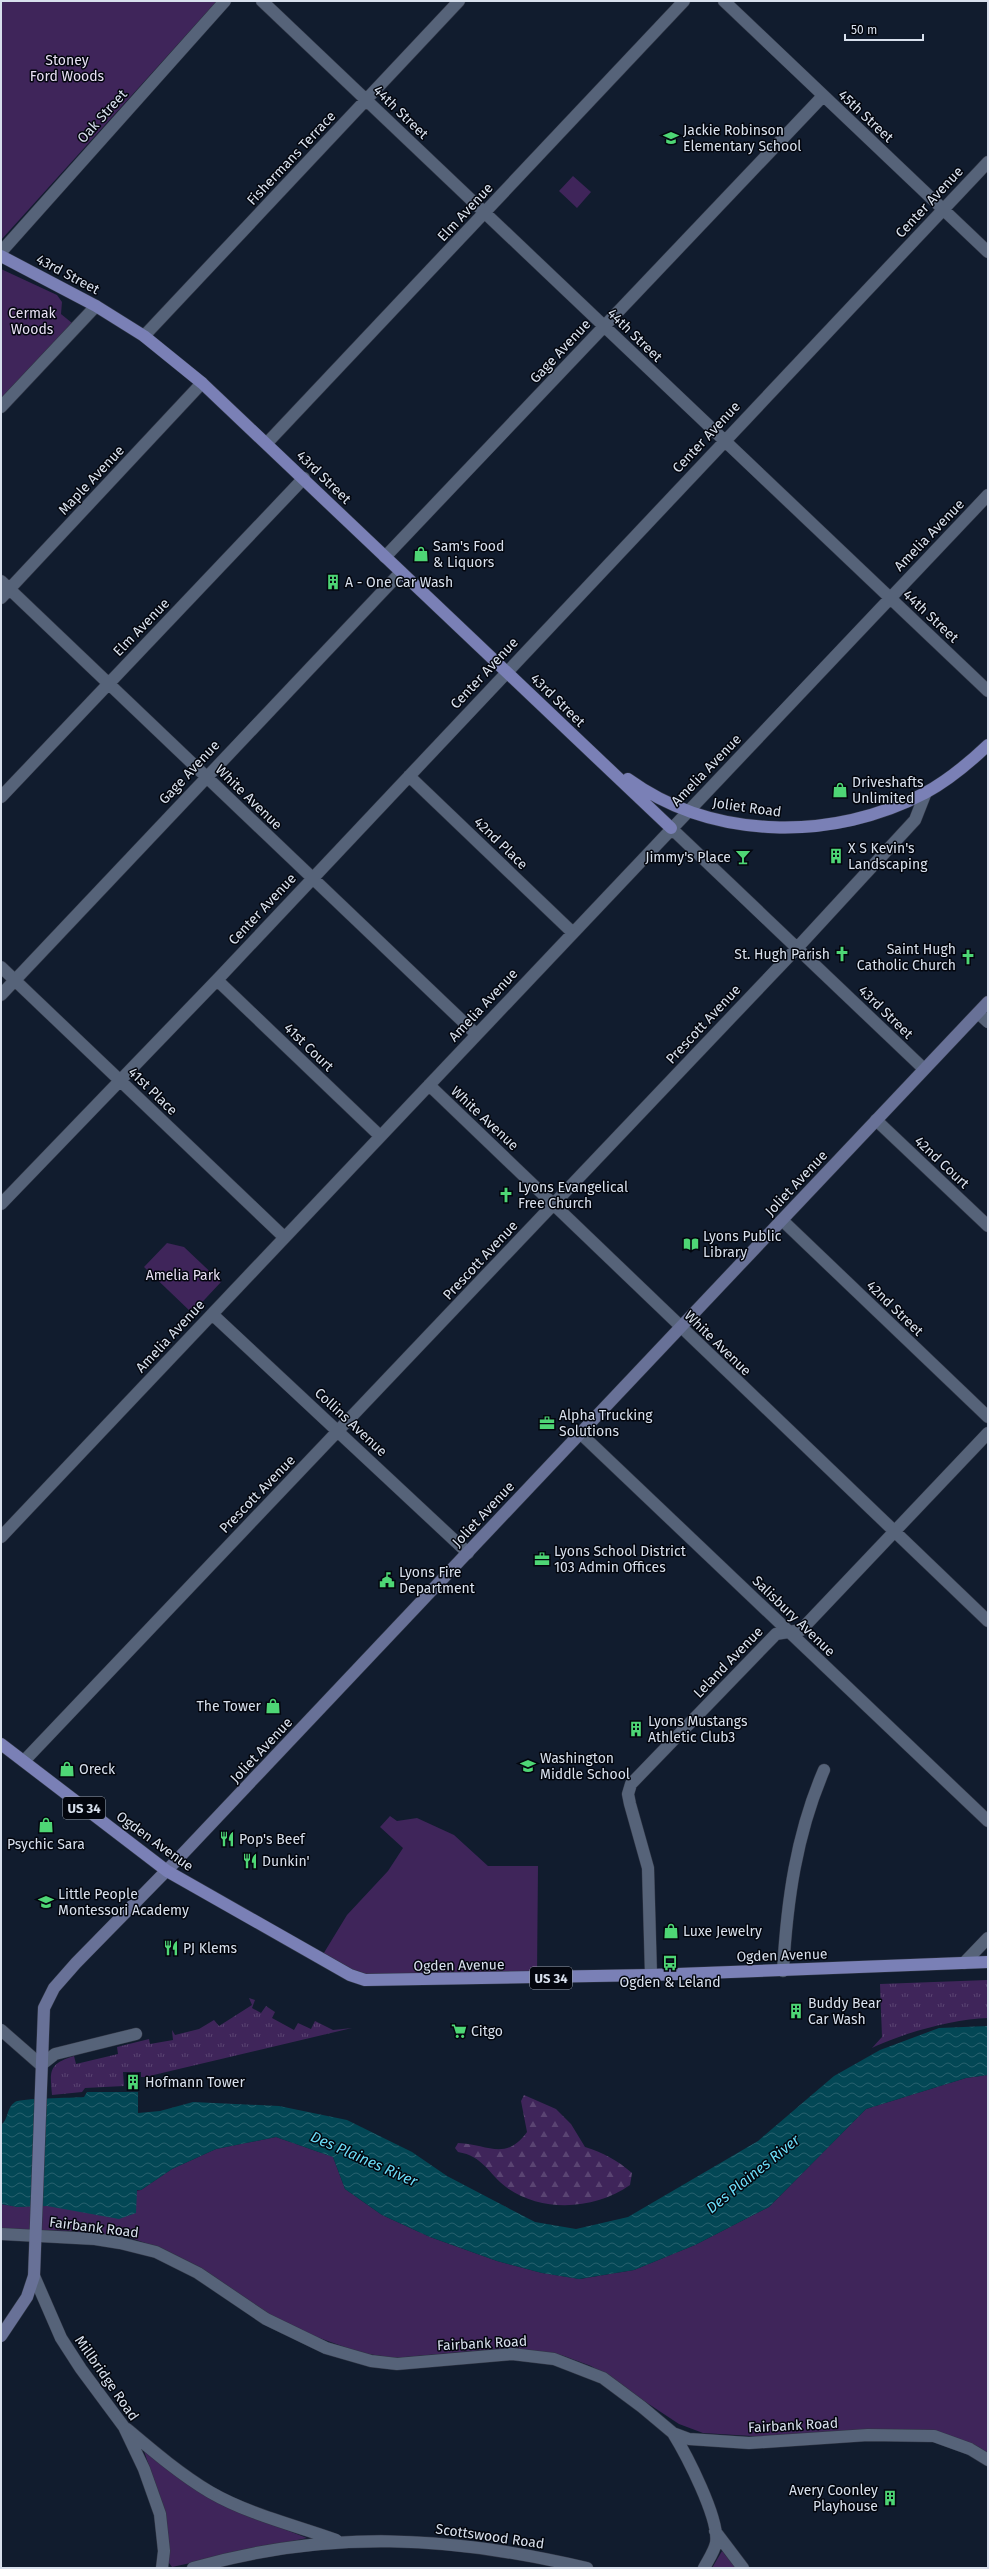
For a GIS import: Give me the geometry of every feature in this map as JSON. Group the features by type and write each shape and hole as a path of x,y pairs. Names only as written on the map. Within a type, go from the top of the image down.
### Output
{"main road":[{"name":"43rd Street","path":"1,256 96,306 144,336 202,383 304,478 597,758"},
{"path":"926,792 947,780 988,745"},
{"name":"Joliet Road","path":"597,758 638,787 687,811 732,822 767,827 818,826 864,817 926,792"},
{"path":"597,758 671,828"},
{"name":"Ogden Avenue","path":"1,1744 167,1871 350,1975 365,1980 651,1975 988,1962"}],"street":[{"name":"Oak Street","path":"1,252 225,1"},
{"name":"44th Street","path":"262,1 988,691"},
{"name":"Fishermans Terrace","path":"144,336 459,1"},
{"name":"Elm Avenue","path":"267,443 684,1"},
{"name":"45th Street","path":"724,1 988,252"},
{"name":"Gage Avenue","path":"386,557 823,96"},
{"name":"Center Avenue","path":"1,1204 217,980 988,162"},
{"path":"1,407 96,306"},
{"name":"Maple Avenue","path":"1,598 5,585 202,383"},
{"name":"Elm Avenue","path":"1,797 304,478"},
{"name":"Amelia Avenue","path":"1,1537 572,932 988,495"},
{"name":"Gage Avenue","path":"1,995 206,776 401,572"},
{"name":"White Avenue","path":"5,585 476,1034"},
{"name":"42nd Place","path":"409,776 572,932"},
{"name":"Prescott Avenue","path":"24,1761 797,948 915,820 926,792"},
{"name":"43rd Street","path":"671,828 924,1069"},
{"name":"41st Place","path":"1,967 284,1237"},
{"name":"41st Court","path":"217,980 380,1135"},
{"name":"Joliet Avenue","path":"41,2065 44,2008 54,1988 76,1963 167,1871 988,1002"},
{"path":"978,1013 988,1022"},
{"name":"White Avenue","path":"429,1085 554,1204 680,1328 988,1621"},
{"name":"42nd Court","path":"876,1120 988,1226"},
{"name":"42nd Street","path":"782,1220 988,1417"},
{"name":"Collins Avenue","path":"212,1314 339,1430 468,1553"},
{"name":"Salisbury Avenue","path":"580,1433 988,1821"},
{"name":"Leland Avenue","path":"651,1975 648,1868 630,1804 629,1788 635,1779 776,1634 801,1630 988,1433"},
{"path":"783,1971 788,1903 797,1849 809,1804 824,1770"},
{"path":"964,1963 988,1938"},
{"path":"1,2030 41,2065 42,2083 34,2276 27,2297 1,2336"},
{"path":"41,2065 55,2054 136,2034"},
{"name":"Fairbank Road","path":"1,2234 120,2243 156,2252 204,2276 266,2319 326,2348 372,2362 397,2364 512,2354 547,2358 571,2364 590,2372 618,2388 673,2433 700,2441 749,2443 868,2435 934,2436 970,2449 988,2460"},
{"name":"Millbridge Road","path":"34,2276 61,2338 81,2369 124,2427 153,2490 160,2514 164,2551 162,2568"},
{"name":"Scottswood Road","path":"124,2427 169,2464 210,2492 268,2516 340,2541"},
{"path":"673,2433 701,2487 715,2531 716,2542 713,2552 704,2568"},
{"path":"715,2531 743,2568"},
{"name":"Scottswood Road","path":"193,2568 280,2550 340,2541 460,2544 514,2552 587,2568"}],"green space":[{"name":"Stoney Ford Woods","path":"1,1 217,1 1,240"},
{"path":"573,176 591,192 577,208 559,191"},
{"name":"Cermak Woods","path":"1,269 57,295 62,302 61,314 72,323 1,399"},
{"name":"Amelia Park","path":"167,1243 184,1247 221,1282 192,1313 144,1267"},
{"path":"390,1816 397,1821 417,1818 454,1835 488,1866 538,1866 537,1976 365,1977 322,1956 347,1915 388,1871 403,1848 380,1827"},
{"path":"988,1980 988,2018 959,2021 928,2028 884,2042 872,2048 882,2037 880,1984"},
{"path":"249,1998 255,2000 252,2008 261,2013 266,2006 275,2012 272,2018 294,2030 298,2023 311,2029 315,2021 333,2030 352,2028 145,2077 141,2077 141,2072 123,2072 124,2086 85,2088 82,2092 52,2095 51,2074 52,2070 59,2062 74,2056 76,2064 118,2054 117,2047 149,2039 150,2044 173,2040 172,2030 175,2035 199,2029 214,2020 219,2026 252,2005"},
{"path":"988,2075 988,2454 951,2437 785,2438 703,2433 679,2424 591,2366 561,2355 506,2348 395,2358 361,2353 300,2331 265,2312 203,2270 162,2249 128,2237 74,2231 1,2229 1,2204 17,2207 47,2206 141,2190 172,2169 216,2149 276,2137 333,2157 345,2189 382,2215 430,2237 497,2261 542,2273 580,2279 634,2270 695,2245 769,2207 866,2109 966,2078"},
{"path":"524,2095 556,2109 571,2124 585,2147 610,2157 632,2173 630,2185 600,2200 584,2203 568,2205 536,2201 520,2195 506,2187 474,2157 458,2152 455,2148 458,2143 503,2149 511,2147 519,2141 527,2132 521,2101"},
{"path":"144,2451 199,2492 220,2504 307,2538 172,2567 169,2563 164,2510"},
{"path":"722,2551 723,2552 736,2568 712,2568"}],"water":[{"name":"Des Plaines River","path":"988,2026 988,2075 966,2078 866,2109 769,2207 695,2245 634,2270 579,2279 542,2273 497,2261 430,2237 382,2215 345,2189 333,2157 276,2137 216,2149 172,2169 141,2190 137,2190 136,2213 119,2219 47,2206 17,2207 1,2204 1,2125 4,2123 12,2104 19,2101 36,2099 84,2097 87,2092 138,2092 138,2113 160,2111 193,2102 279,2106 347,2120 412,2152 447,2176 535,2222 576,2229 628,2217 758,2141 834,2076 880,2050 939,2028"}],"place":[{"name":"Jackie Robinson Elementary School","path":"671,138"},
{"name":"Sam's Food & Liquors","path":"421,554"},
{"name":"A - One Car Wash","path":"333,582"},
{"name":"Driveshafts Unlimited","path":"840,790"},
{"name":"X S Kevin's Landscaping","path":"836,856"},
{"name":"Jimmy's Place","path":"743,857"},
{"name":"St. Hugh Parish","path":"842,954"},
{"name":"Saint Hugh Catholic Church","path":"968,957"},
{"name":"Lyons Evangelical Free Church","path":"506,1195"},
{"name":"Lyons Public Library","path":"691,1244"},
{"name":"Alpha Trucking Solutions","path":"547,1423"},
{"name":"Lyons School District 103 Admin Offices","path":"542,1559"},
{"name":"Lyons Fire Department","path":"387,1580"},
{"name":"The Tower","path":"273,1706"},
{"name":"Lyons Mustangs Athletic Club3","path":"636,1729"},
{"name":"Washington Middle School","path":"528,1766"},
{"name":"Oreck","path":"67,1769"},
{"name":"Psychic Sara","path":"46,1825"},
{"name":"Pop's Beef","path":"227,1839"},
{"name":"Dunkin'","path":"250,1861"},
{"name":"Little People Montessori Academy","path":"46,1902"},
{"name":"Luxe Jewelry","path":"671,1931"},
{"name":"PJ Klems","path":"171,1948"},
{"name":"Ogden & Leland","path":"670,1963"},
{"name":"Buddy Bear Car Wash","path":"796,2011"},
{"name":"Citgo","path":"459,2031"},
{"name":"Hofmann Tower","path":"133,2082"},
{"name":"Avery Coonley Playhouse","path":"890,2498"}]}
